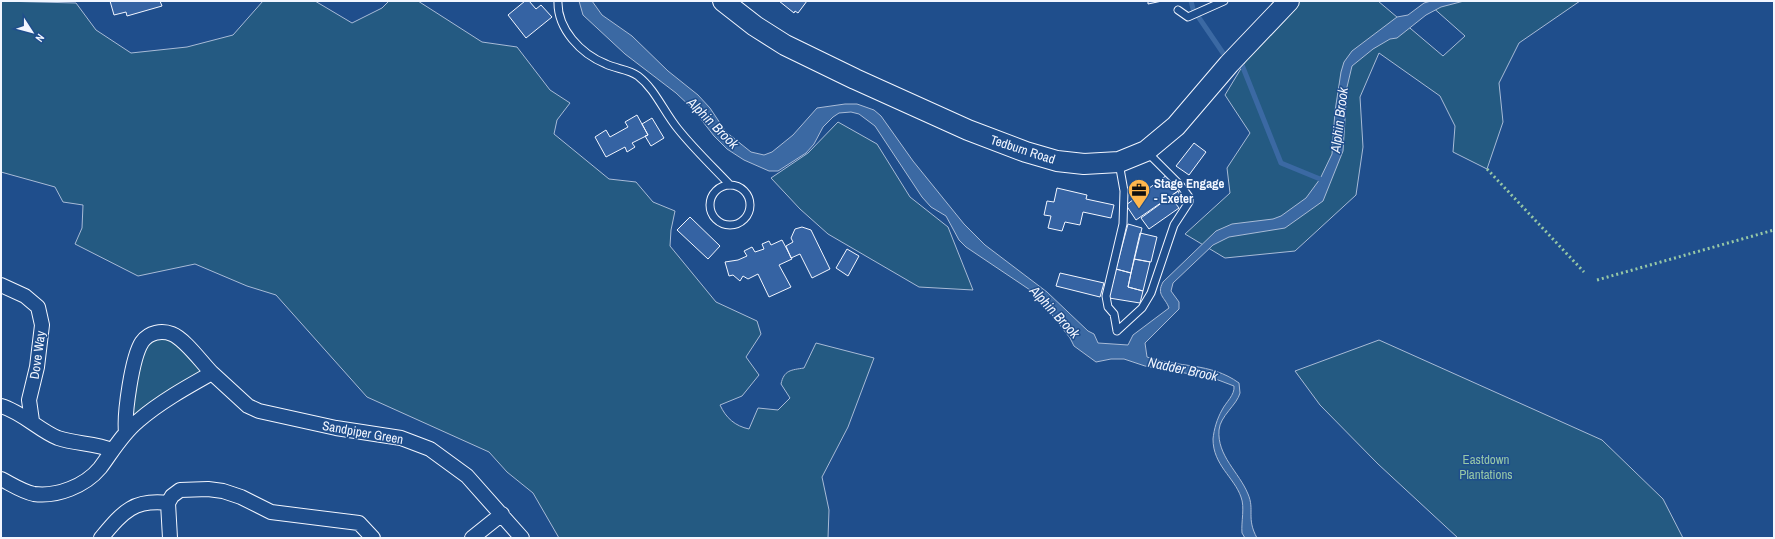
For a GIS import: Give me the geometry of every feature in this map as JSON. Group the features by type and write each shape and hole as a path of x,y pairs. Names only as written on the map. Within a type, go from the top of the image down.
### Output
{"street":[{"name":"Tedburn Road","path":"723,1 755,26 785,44 855,79 968,130 1026,152 1057,161 1084,164 1119,162 1146,151 1176,126 1229,64 1290,1"},
{"name":"Dove Way","path":"1,285 25,296 38,307 42,325 37,367 29,400 32,421"},
{"name":"Sandpiper Green","path":"126,432 126,413 137,355 143,341 156,332 174,335 182,340 212,373 248,406 259,411 336,428 401,438 430,449 467,476 522,538"},
{"path":"1,479 33,494 46,494 71,488 82,483 99,469 126,432 138,421 154,409 212,373"},
{"path":"1,406 32,421 56,437 101,445 112,450"},
{"path":"170,538 168,503 172,496 180,490 208,489 224,491 241,497 270,512 359,523 373,538"},
{"path":"102,538 119,518 138,504 157,502 168,503"},
{"path":"472,538 502,514"}],"lane":[{"path":"558,1 557,13 563,29 590,57 637,75 648,86 677,128 702,157 730,185 740,187 746,191 751,203 747,216 737,224 730,225 718,221 711,210 710,203 716,191 721,187 730,185"},
{"path":"1178,10 1188,17 1224,1"},
{"path":"1119,162 1124,191 1123,224 1106,296 1108,307 1114,314 1117,331 1142,308 1152,294 1174,225 1190,202 1189,196 1181,186 1146,151"}],"green space":[{"path":"1,1 76,3 96,30 131,53 187,47 233,35 263,1 315,1 352,23 382,8 389,1 418,1 482,42 517,47 550,90 570,103 557,120 554,134 609,179 636,182 653,202 675,211 671,230 670,246 716,302 757,321 761,334 746,357 759,375 742,396 720,405 725,414 735,424 749,429 758,408 778,410 790,398 781,384 782,379 786,373 792,370 804,368 816,343 874,358 848,427 822,477 829,510 828,538 559,538 533,493 507,472 489,452 367,397 276,295 247,286 195,264 138,276 75,244 82,228 83,205 63,202 55,187 1,172"},
{"path":"1295,1 1378,1 1443,56 1465,36 1430,5 1436,1 1580,1 1519,43 1499,83 1503,122 1487,169 1453,152 1455,126 1440,96 1379,53 1360,97 1363,147 1356,195 1295,251 1225,258 1185,234 1230,193 1227,168 1250,133 1225,95 1257,42"},
{"path":"838,122 877,144 910,197 948,227 973,290 919,287 828,234 800,209 771,178 808,153"},
{"path":"166,338 172,339 202,368 201,374 137,416 131,416 138,367 141,358 149,344 153,341"},
{"name":"Eastdown Plantations","path":"1379,340 1602,440 1663,499 1683,538 1458,538 1378,464 1320,405 1295,371"}],"water":[{"path":"579,1 592,1 602,15 632,36 668,71 698,95 710,108 726,132 751,152 764,155 772,152 793,135 817,108 857,104 874,110 881,116 913,161 964,224 985,245 1047,292 1088,331 1094,334 1098,343 1128,345 1133,335 1169,308 1160,290 1163,282 1216,231 1232,224 1273,219 1281,216 1306,198 1320,179 1332,154 1335,111 1341,72 1344,62 1352,51 1397,17 1408,15 1424,3 1431,1 1464,1 1441,7 1426,15 1397,38 1390,39 1373,49 1352,66 1347,87 1343,151 1323,201 1285,228 1229,237 1213,245 1173,283 1171,291 1179,302 1179,309 1145,343 1147,357 1206,368 1228,376 1239,383 1240,393 1236,402 1222,420 1219,430 1219,439 1221,448 1229,464 1244,486 1250,500 1251,520 1257,538 1245,538 1242,533 1243,505 1241,497 1234,483 1216,456 1213,439 1219,417 1232,395 1234,386 1213,378 1145,366 1124,359 1111,359 1096,362 1074,346 1070,338 1036,294 966,247 959,240 946,216 931,207 922,197 875,126 859,114 851,112 839,113 833,117 823,127 814,144 806,153 778,171 769,171 744,160 727,149 714,136 693,109 676,93 625,54 583,15"}],"building":[{"path":"110,1 160,1 162,6 127,16 126,12 114,15"},
{"path":"525,1 529,1 536,9 541,5 552,17 526,38 508,15"},
{"path":"779,1 807,1 798,13 795,11 794,13"},
{"path":"1148,1 1162,1 1148,4"},
{"path":"637,115 648,135 632,143 635,147 627,152 625,147 606,157 595,137 606,130 610,137 628,127 625,122"},
{"path":"652,118 664,138 651,146 645,136 648,135 642,124"},
{"path":"1194,143 1206,152 1189,175 1176,166"},
{"path":"1167,175 1178,191 1136,220 1126,205"},
{"path":"1057,188 1087,195 1086,199 1114,205 1111,218 1083,212 1080,225 1065,222 1062,231 1048,228 1051,216 1044,215 1047,201 1054,202"},
{"path":"1178,191 1180,195 1173,200 1179,208 1149,229 1141,218"},
{"path":"690,217 720,246 708,259 677,230"},
{"path":"1128,224 1142,228 1131,273 1116,269"},
{"path":"802,227 811,230 830,269 812,278 800,254 791,258 786,246 793,242 791,238 795,229"},
{"path":"1140,233 1157,237 1151,262 1134,259"},
{"path":"782,240 792,259 779,265 791,287 769,297 758,274 748,279 743,276 740,281 733,275 729,276 725,262 738,260 747,256 744,251 752,247 755,252 764,249 762,244 769,241 771,245"},
{"path":"847,249 859,256 848,276 836,268"},
{"path":"1134,259 1150,262 1143,291 1128,287"},
{"path":"1116,269 1131,273 1128,287 1143,291 1140,303 1109,298"},
{"path":"1060,273 1104,283 1100,297 1056,286"}],"waterway":[{"path":"1191,1 1193,9 1223,53"},
{"path":"1242,65 1281,163 1320,179 1325,183"}],"hedge":[{"path":"1487,169 1584,272"},
{"path":"1597,280 1774,230"}],"place":[{"name":"Stage Engage - Exeter","path":"1139,210"}],"water label":[{"name":"Alphin Brook","path":"1339,120"},
{"name":"Alphin Brook","path":"713,123"},
{"name":"Alphin Brook","path":"1055,312"},
{"name":"Nadder Brook","path":"1183,369"}]}
